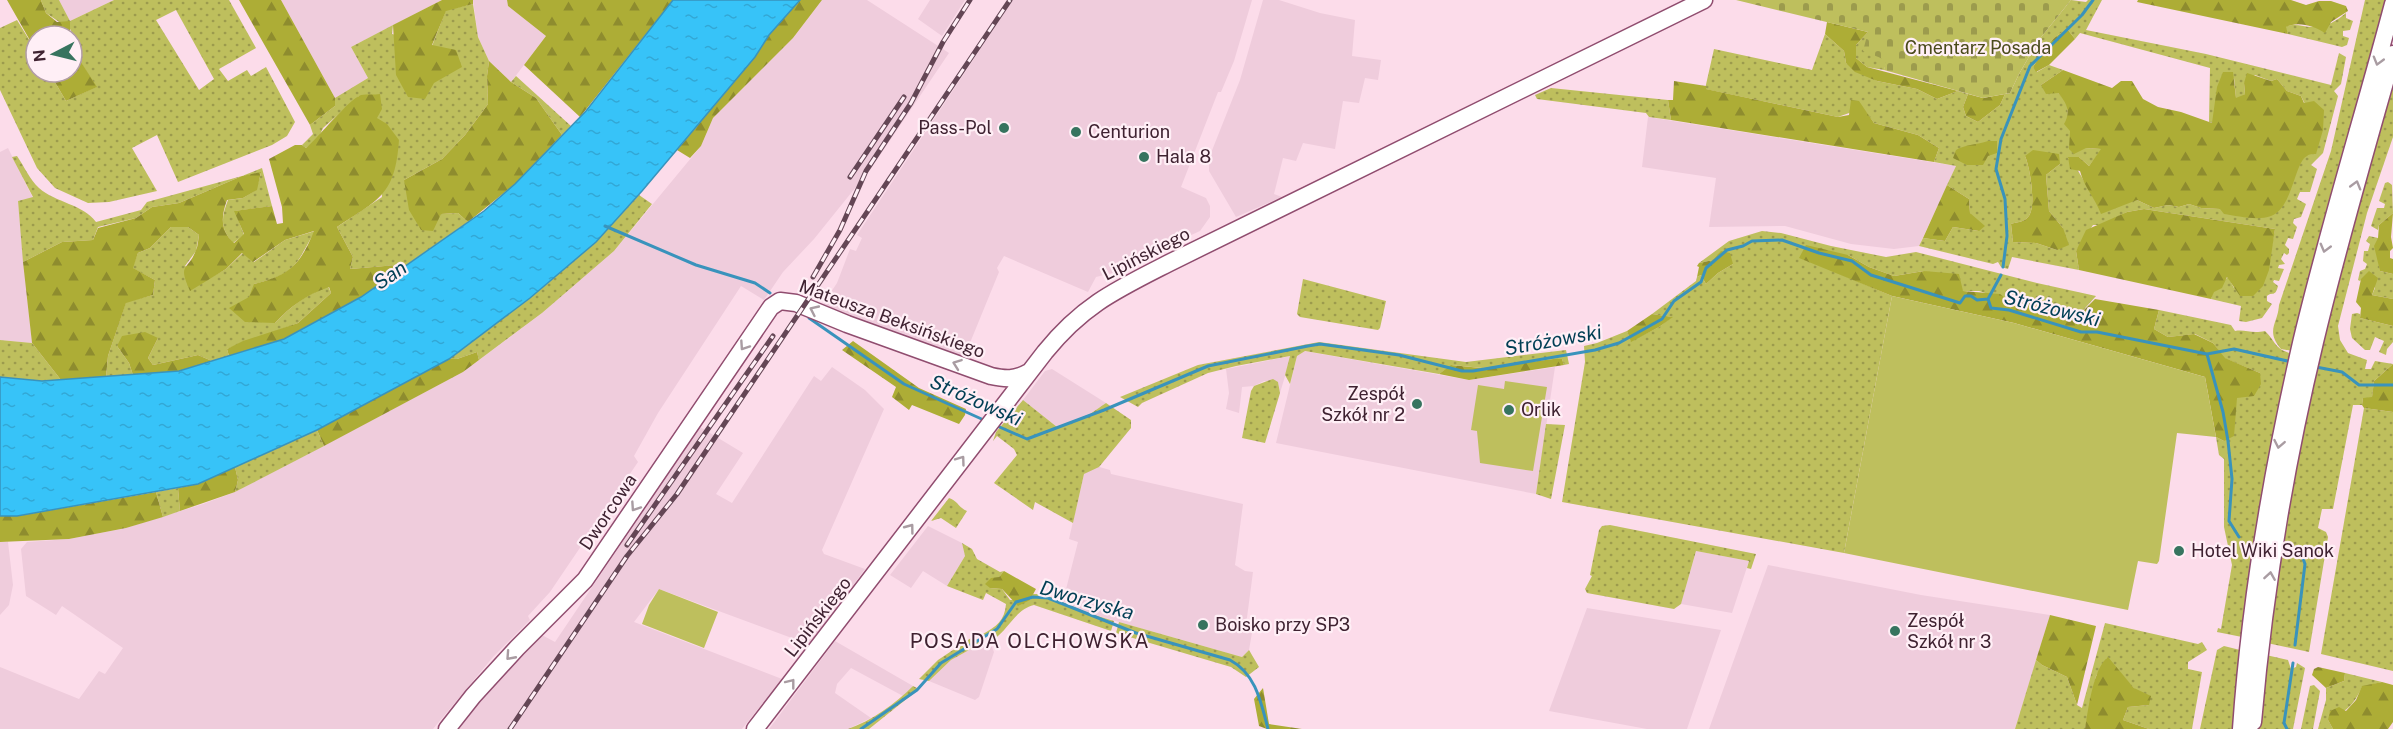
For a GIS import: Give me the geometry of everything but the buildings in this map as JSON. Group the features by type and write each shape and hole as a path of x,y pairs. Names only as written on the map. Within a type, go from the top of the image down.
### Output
{"main road":[{"name":"Lipińskiego","path":"755,729 980,436 1065,328 1079,315 1110,294 1704,0"},
{"path":"2241,729 2256,634 2280,512 2298,387 2393,4"},
{"path":"2308,343 2393,54"},
{"name":"Mateusza Beksińskiego","path":"780,301 804,306 991,376 1016,378 1032,370"},
{"name":"Dworcowa","path":"447,729 473,696 517,648 585,580 765,314 780,301"},
{"name":"Mateusza Beksińskiego","path":"991,376 1003,386 1004,397 1000,412"},
{"path":"2252,729 2253,656"}],"shaded area":[{"path":"59,0 114,0 70,21"},
{"path":"281,0 442,0 351,47 368,78 335,98"},
{"path":"473,0 507,0 508,6 546,36 511,82 489,61 478,37"},
{"path":"822,0 867,0 949,53 872,167 814,239 783,272 764,300 741,286 658,413 634,456 638,462 550,592 528,616 530,620 493,657 433,729 0,729 0,667 79,699 99,671 105,674 123,648 62,606 56,615 26,596 21,549 27,542 69,539 126,528 235,492 463,372 542,313 614,251 701,146 713,118 793,38"},
{"path":"930,0 965,0 942,36 918,19"},
{"path":"1013,0 1252,0 1234,61 1221,92 1218,92 1181,187 1206,198 1210,206 1210,217 1200,231 1141,258 1128,269 1096,277 1088,292 1004,256 997,268 999,272 965,355 952,355 840,313 823,304 837,283 850,249 856,251 862,238 857,235"},
{"path":"1263,0 1279,0 1320,13 1355,20 1352,56 1381,60 1378,80 1365,78 1359,103 1343,101 1335,149 1303,143 1296,161 1283,158 1274,194 1282,197 1236,217 1209,171 1209,158 1240,80"},
{"path":"1648,117 1956,166 1919,246 1894,249 1851,244 1785,226 1709,227 1716,178 1642,167"},
{"path":"8,148 33,198 18,201 32,343 0,340 0,152"},
{"name":"Zespół Szkół nr 2","path":"1304,351 1469,380 1555,367 1536,494 1276,443 1297,356"},
{"path":"1291,356 1280,393 1278,382 1264,381 1254,386 1242,387 1239,413 1226,409 1229,393 1226,369"},
{"path":"832,367 865,390 884,409 822,550 824,554 865,569 832,614 808,644 659,589 634,622 782,679 742,729 459,729 486,694 540,634 555,642 700,427 743,453 716,494 732,503 814,376 821,381"},
{"path":"1052,369 1106,403 1090,414 1057,427 1023,400 1045,371"},
{"path":"1096,466 1110,470 1111,474 1243,504 1235,565 1245,571 1253,572 1246,625 1253,627 1249,650 1242,657 1091,614 1063,601 1078,542 1069,539 1084,474"},
{"path":"928,526 962,543 965,556 947,586 923,571 911,588 890,575"},
{"path":"0,542 8,542 13,585 9,605 0,615"},
{"path":"1696,551 1749,561 1732,613 1681,604"},
{"name":"Zespół Szkół nr 3","path":"1768,565 1921,595 2050,615 2015,729 1709,729"},
{"path":"1587,608 1721,630 1687,729 1647,729 1549,711"},
{"path":"835,641 913,686 903,696 851,668 837,684 835,693 871,718 848,729 769,729"},
{"path":"980,644 992,647 994,652 979,697 975,700 929,681 951,660"}],"green space":[{"path":"7,0 41,0 46,13 57,22 70,21 70,24 24,24 24,30"},
{"path":"41,0 59,0 70,21 114,0 229,0 256,48 219,69 228,81 247,70 251,76 266,67 295,122 287,136 272,145 178,182 157,135 132,148 157,191 109,202 88,203 55,188 37,168 0,90 0,28 17,20 24,31 24,84 56,84 66,101 96,87 84,68 84,24 62,24 46,13","holes":["176,10 214,79 199,90 156,20"]},
{"path":"239,0 281,0 335,98 335,106 310,125"},
{"path":"442,0 473,0 473,4 446,11 432,45 456,50 462,67 434,83 425,99 408,97 396,75 393,25"},
{"path":"507,0 673,0 580,117 524,65 546,36 508,6"},
{"path":"800,0 822,0 793,38 713,118 701,146 690,158 677,150 755,57 769,35"},
{"name":"Cmentarz Posada","path":"1736,0 2071,0 2038,41 2010,93 1983,98 1884,70 1886,60 1863,51 1868,32"},
{"path":"2071,0 2086,2 2102,0 2086,30 2206,54 2331,85 2339,53 2346,57 2341,84 2334,91 2338,96 2323,153 2311,165 2317,169 2310,192 2300,192 2297,199 2306,204 2301,217 2294,219 2293,223 2297,227 2293,239 2288,238 2285,245 2289,253 2287,255 2284,253 2281,259 2285,264 2279,265 2278,268 2284,269 2279,281 2274,280 2273,282 2278,286 2277,290 2267,296 2267,301 2272,304 2262,318 2246,322 2239,321 2241,306 2211,299 2213,292 2228,277 2234,288 2272,245 2275,229 2144,209 2127,212 2101,225 2093,225 2076,251 2079,270 2012,257 2008,269 2001,267 1998,262 1993,264 1919,246 1923,238 1945,241 1953,227 1979,231 1970,213 1969,199 1947,185 1956,166 1934,162 1939,148 1918,135 1874,123 1863,108 1838,117 1705,89 1714,49 1812,70 1825,34 1844,51 1846,63 1877,81 1917,89 1937,99 1958,91 1968,94 1963,107 1966,116 1978,122 2000,105 2005,94 2010,93 2038,41","holes":["2068,30 2075,39 2080,33 2210,68 2209,122 2213,123 2215,112 2234,78 2236,99 2245,94 2244,83 2255,75 2271,81 2277,79 2287,91 2301,96 2305,104 2306,156 2300,162 2220,209 2201,208 2189,204 2179,207 2168,205 2154,208 2137,200 2094,196 2068,158 2079,157 2089,166 2102,149 2086,148 2068,117 2067,102 2058,93 2041,85 2063,70 2049,65 2037,72 2033,67 2052,40","2025,156 2060,164 2046,175 2049,211 2063,228 2057,250 2036,243 2013,242 2011,224 2026,219 2031,212 2032,205 2031,178"]},
{"path":"2138,0 2291,0 2306,5 2319,1 2331,1 2346,6 2348,11 2331,22 2325,33 2311,26 2296,24 2286,27 2288,34 2137,2"},
{"path":"2365,0 2388,0 2293,351 2281,349 2273,332 2279,305 2331,151"},
{"path":"473,4 478,37 489,61 488,104 465,135 442,159 404,180 441,214 458,213 468,222 408,264 350,269 353,257 337,227 382,197 377,118 359,96 323,128 318,139 306,148 302,145 313,134 310,125 335,106 335,98 368,78 351,47 393,25 392,34 432,46 446,10"},
{"path":"2346,13 2346,18 2353,21 2350,30 2343,31 2343,36 2349,38 2347,45 2342,47 2288,34 2285,27 2323,26 2336,21"},
{"path":"1827,22 1868,32 1856,45 1856,58 1867,67 1958,91 1937,99 1917,89 1877,81 1855,72 1846,63 1844,51 1825,34"},
{"path":"2068,30 2075,39 2049,65 2036,72 2033,67 2047,46 2062,32"},
{"path":"1868,32 1887,60 1884,70 1867,67 1856,58 1856,45"},
{"path":"489,61 511,82 536,98 562,135 515,184 468,222 458,213 441,214 433,231 421,230 409,210 404,180 442,159 465,135 488,104"},
{"path":"84,67 97,87 66,101 56,84 84,84"},
{"path":"2063,70 2112,88 2121,81 2132,81 2143,99 2158,107 2212,123 2217,87 2223,72 2233,72 2236,98 2245,94 2244,83 2247,73 2271,81 2277,79 2287,91 2301,96 2304,103 2314,101 2324,110 2323,130 2316,154 2309,155 2303,160 2284,204 2271,216 2241,217 2224,214 2220,209 2201,208 2189,204 2179,207 2168,205 2154,208 2137,200 2101,214 2080,171 2070,169 2068,157 2079,157 2089,166 2101,149 2086,148 2074,154 2069,149 2070,131 2064,124 2068,112 2066,104 2058,93 2046,94 2041,85"},
{"path":"2393,74 2393,137 2367,213 2338,326 2340,340 2348,353 2367,360 2365,369 2371,369 2375,361 2393,364 2374,381 2372,398 2363,398 2362,405 2353,405 2333,509 2322,509 2318,528 2326,532 2328,537 2309,652 2267,643 2280,548 2319,355"},
{"path":"516,76 571,126 562,135 536,98 511,82"},
{"path":"1674,81 1706,86 1706,89 1838,117 1849,115 1851,100 1859,101 1874,123 1918,135 1939,148 1934,162 1671,120 1668,100 1673,100"},
{"path":"1551,88 1668,100 1671,120 1649,117 1646,113 1537,99 1535,95"},
{"path":"380,94 382,109 377,118 387,124 399,140 394,173 389,185 374,202 337,227 353,257 350,269 408,264 361,297 284,339 229,356 227,349 243,341 298,323 331,293 329,287 306,297 275,323 245,322 229,308 249,297 254,284 277,277 292,267 304,252 314,231 285,240 253,262 242,253 226,269 190,291 184,271 197,248 199,235 188,227 171,227 150,248 138,253 133,268 155,280 153,295 126,303 108,356 106,377 61,380 32,343 23,262 62,242 93,240 98,228 136,218 152,207 179,203 242,176 261,172 257,190 243,198 227,200 223,218 226,233 234,243 244,234 234,211 272,206 277,224 283,223 282,207 269,159 295,145 302,145 306,148 356,98 361,95"},
{"path":"1968,94 1983,98 2005,94 2000,105 1978,122 1966,116 1963,107"},
{"path":"1997,141 1997,153 1988,156 1983,165 1967,165 1953,158 1956,150 1960,148"},
{"path":"2033,150 2059,154 2060,164 2046,175 2049,211 2063,228 2069,245 2057,250 2036,243 2013,242 2011,224 2024,220 2031,212 2032,187 2025,156"},
{"path":"17,156 39,188 84,211 96,222 141,210 147,202 242,176 179,203 152,207 136,218 98,227 93,240 62,242 23,262 18,201 33,197 12,157"},
{"path":"262,168 272,206 235,211 244,235 233,243 223,223 228,200 243,198 256,190 261,173 242,176"},
{"path":"2385,183 2392,185 2393,213 2379,225 2378,230 2371,226 2377,208 2384,208 2385,204 2379,201"},
{"path":"1947,185 1969,199 1970,213 1985,226 1979,231 1953,227 1945,241 1923,238"},
{"path":"639,195 652,204 614,251 542,313 479,360 477,352 457,359 449,359 530,298 596,242"},
{"path":"2144,209 2275,229 2269,270 2263,286 2253,296 2240,296 2227,277 2222,288 2214,292 2211,299 2079,270 2076,251 2086,230 2127,212"},
{"path":"2393,213 2391,237 2393,248 2390,251 2390,258 2393,259 2393,274 2380,271 2374,246 2378,238 2379,225"},
{"path":"171,227 188,227 199,235 196,251 185,266 210,278 226,269 243,253 254,262 285,240 315,231 293,267 278,276 254,284 275,323 293,306 313,293 328,286 331,293 298,323 227,349 229,356 212,361 198,355 153,365 148,358 158,338 117,346 129,363 133,375 106,377 108,356 126,302 153,295 155,280 132,268 138,253 150,248"},
{"path":"1762,231 1781,233 1886,257 1916,252 2096,296 2078,316 2037,309 2030,303 2008,300 1979,291 1963,291 1924,271 1894,276 1869,267 1848,255 1840,274 1892,296 1844,553 1562,502 1585,362 1584,346 1627,331 1631,341 1659,327 1672,317 1652,314 1696,281 1697,277 1701,275 1706,284 1733,264 1713,260 1699,263 1729,241"},
{"path":"2369,236 2378,238 2380,271 2393,274 2393,299 2372,295 2375,288 2369,272 2360,281 2358,280 2360,271 2365,269 2367,264 2363,261 2364,251 2368,251 2370,244 2366,241"},
{"path":"1806,245 1848,255 1869,267 1894,276 1924,271 1959,274 1963,291 2000,294 2008,300 2030,303 2037,309 2078,316 2095,299 2159,310 2154,329 2168,337 2194,334 2213,343 2225,358 2260,373 2261,384 2254,396 2237,398 2234,436 2224,441 2216,437 2205,377 2014,323 1892,296 1799,258"},
{"path":"1721,251 1730,253 1733,264 1706,284 1701,275 1697,277 1699,267 1697,266 1699,263 1713,260"},
{"path":"2369,271 2378,278 2372,295 2393,299 2393,326 2360,318 2361,308 2356,302 2361,279"},
{"path":"1303,279 1386,301 1380,328 1378,330 1300,317 1297,314"},
{"path":"1892,296 2014,323 2205,377 2216,437 2177,433 2159,561 2157,564 2138,561 2128,610 1844,553"},
{"path":"2159,310 2231,325 2235,331 2265,331 2279,348 2293,354 2242,637 2217,632 2218,628 2221,629 2232,565 2224,527 2224,459 2219,455 2216,437 2224,441 2236,398 2260,373 2224,358 2213,343 2195,334 2168,337 2154,329"},
{"path":"1652,314 1673,317 1631,342 1627,331"},
{"path":"2352,314 2360,314 2360,318 2393,326 2393,342 2387,349 2386,355 2379,352 2384,341 2375,337 2370,350 2365,350 2352,338 2350,329"},
{"path":"145,332 158,338 148,358 153,365 198,355 212,361 179,371 133,375 129,363 117,346 122,336"},
{"path":"0,340 32,343 61,380 42,381 0,377"},
{"path":"853,341 919,388 966,409 959,424 912,405 909,410 892,397 896,387 842,350"},
{"path":"1319,342 1466,362 1566,350 1569,364 1564,365 1562,359 1553,359 1482,368 1452,365 1439,374 1305,351 1297,356 1290,384 1285,375 1290,356 1208,373 1142,403 1138,407 1120,397 1198,365"},
{"path":"477,352 479,360 463,372 324,446 317,430 449,359 457,359"},
{"path":"1562,359 1564,365 1469,380 1439,374 1451,365 1481,368"},
{"path":"2393,364 2393,412 2364,408 2363,398 2372,397 2374,381"},
{"path":"1273,379 1278,382 1280,393 1265,443 1242,438 1251,391 1254,386"},
{"name":"Orlik","path":"1505,381 1547,387 1533,471 1480,463 1477,431 1471,430 1478,385 1504,389"},
{"path":"1023,400 1057,427 1090,414 1106,403 1131,420 1131,428 1099,467 1084,474 1073,523 1035,502 1033,510 994,483 1017,455 1014,449 997,436 993,441 996,432"},
{"path":"2364,408 2393,412 2393,671 2321,654"},
{"path":"1546,424 1565,425 1551,499 1536,494"},
{"path":"317,430 324,446 235,492 238,480 235,467"},
{"path":"235,467 238,480 235,492 180,511 178,488 198,484"},
{"path":"178,488 180,511 163,517 156,492"},
{"path":"156,492 163,517 126,528 69,539 0,542 0,516 17,516"},
{"path":"949,498 967,511 956,528 941,518 931,521"},
{"path":"1610,525 1756,554 1751,569 1747,568 1749,561 1696,551 1681,604 1674,609 1587,593 1585,589 1592,576 1590,575 1599,530 1602,526"},
{"path":"962,543 972,549 977,559 1000,572 1004,571 990,588 1002,589 1010,600 1030,600 1033,594 1043,594 1114,621 1111,631 1034,605 1017,615 994,639 983,634 999,622 1006,604 986,593 983,600 947,586 965,556"},
{"path":"1004,571 1036,589 1030,600 1018,606 1002,589 990,588 985,584 991,578 999,577"},
{"path":"659,589 718,612 704,648 642,624 649,605"},
{"path":"2050,615 2096,626 2077,705 2067,677 2036,660"},
{"path":"1119,622 1242,657 1249,650 1259,667 1246,677 1231,667 1116,633"},
{"path":"2105,623 2198,644 2202,642 2207,650 2188,662 2188,669 2202,672 2192,729 2149,729 2123,720 2128,707 2149,705 2107,658 2096,676 2085,729 2015,729 2036,660 2067,677 2077,705 2082,708"},
{"path":"974,636 980,644 951,660 929,681 919,679 938,660"},
{"path":"2224,646 2240,650 2236,729 2200,729 2217,650"},
{"path":"2266,655 2288,660 2291,669 2296,667 2297,663 2305,668 2293,729 2257,729"},
{"path":"2108,657 2134,688 2151,696 2149,705 2128,707 2123,720 2149,729 2085,729 2098,670"},
{"path":"2318,667 2345,673 2344,681 2326,688 2312,675 2314,669"},
{"path":"2345,673 2382,682 2362,687 2349,707 2328,720 2333,729 2318,729 2326,700 2326,688 2344,681"},
{"path":"2382,682 2393,685 2393,722 2388,729 2333,729 2328,720 2330,711 2339,707 2346,711 2356,700 2362,686"},
{"path":"2314,685 2320,691 2313,729 2301,729 2310,686"},
{"path":"913,686 919,689 869,729 848,729 882,711"},
{"path":"1263,688 1269,724 1302,729 1267,729 1259,726 1254,699"}],"water":[{"path":"673,0 800,0 769,35 755,57 596,242 530,298 449,359 317,430 198,484 17,516 0,516 0,377 42,381 179,371 284,339 361,297 484,211 515,184 586,111"}],"waterway":[{"path":"2003,267 2007,236 2005,199 1996,169 2001,139 2030,66 2082,15 2093,0"},
{"name":"Stróżowski","path":"605,226 696,265 755,283 770,293"},
{"name":"Stróżowski","path":"995,425 1027,439 1104,410 1208,366 1320,344 1399,355 1462,371 1595,350 1619,343 1662,319 1674,301 1701,282 1706,268 1727,250 1752,241 1782,240 1819,253 1852,261 1871,275 1960,303 1965,296 1971,296 1977,300 1988,299 1991,308 2009,310 2081,332 2097,332 2207,354 2223,412 2228,441 2232,479 2229,521 2239,537"},
{"path":"1988,299 2001,275"},
{"name":"Stróżowski","path":"809,318 904,384 986,421"},
{"path":"2207,354 2234,349 2292,362"},
{"path":"2316,367 2342,372 2359,385 2393,385"},
{"name":"Stróżowski","path":"2292,549 2302,556 2305,564 2295,645"},
{"name":"Dworzyska","path":"861,729 917,690 941,663 997,629 1016,602 1033,597 1048,598 1136,633 1230,660 1239,666 1252,681 1260,699 1268,729"},
{"name":"Stróżowski","path":"2287,729 2284,723 2293,663"}],"railway":[{"path":"813,277 840,230 866,171 911,103 943,42 970,0"},
{"path":"510,729 627,556 677,494 1010,0"},
{"path":"850,177 904,97"},
{"path":"627,545 773,336"}],"place":[{"name":"Pass-Pol","path":"1004,128"},
{"name":"Centurion","path":"1076,132"},
{"name":"Hala 8","path":"1144,157"},
{"name":"Zespół Szkół nr 2","path":"1417,404"},
{"name":"Orlik","path":"1509,410"},
{"name":"Hotel Wiki Sanok","path":"2179,551"},
{"name":"Boisko przy SP3","path":"1203,625"},
{"name":"Zespół Szkół nr 3","path":"1895,631"}],"district":[{"name":"POSADA OLCHOWSKA","path":"1030,641"}],"water label":[{"name":"San","path":"390,275"}]}
